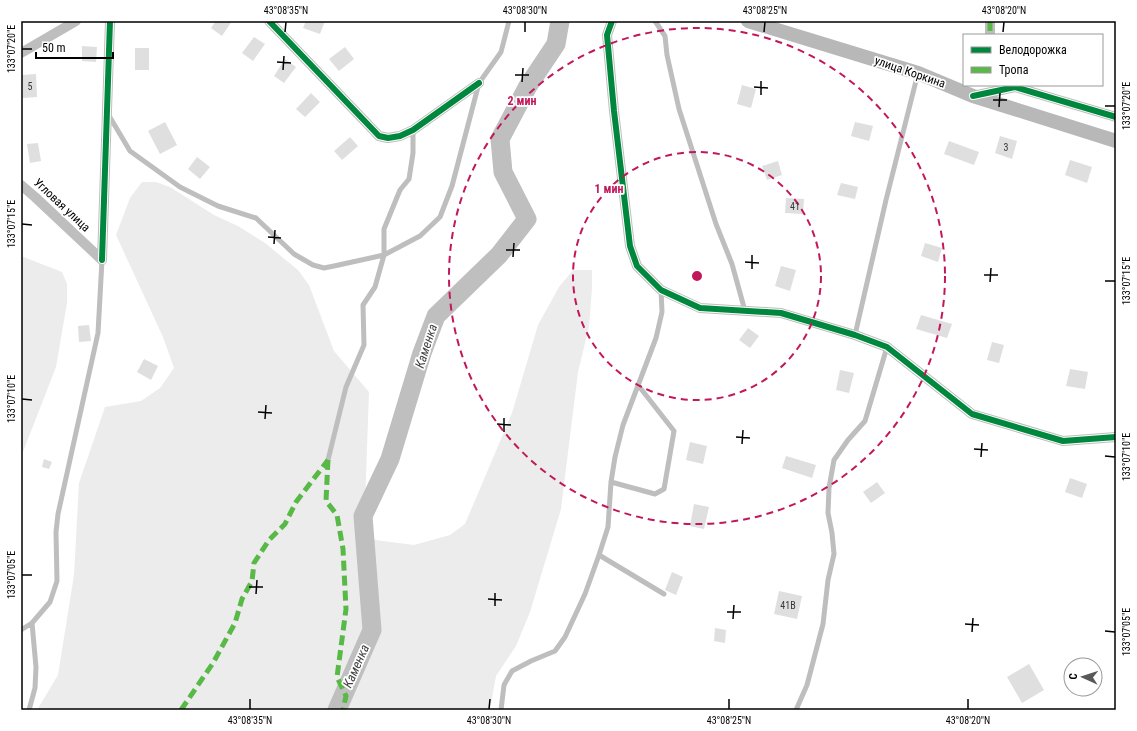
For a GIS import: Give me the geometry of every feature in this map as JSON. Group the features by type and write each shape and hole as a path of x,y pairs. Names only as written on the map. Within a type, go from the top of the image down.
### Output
{"main road":[{"name":"улица Коркина","path":"748,21 918,73 973,96 1116,141"}],"street":[{"path":"21,53 76,21"},
{"path":"102,260 110,21"},
{"path":"269,21 379,136 388,138 400,136 413,130 479,83"},
{"path":"612,21 607,35 614,111 630,246 637,266 661,290 700,308 781,312 855,335 887,347 972,414 1063,441 1116,437"},
{"path":"990,21 990,34"},
{"path":"973,96 1013,86 1116,117"},
{"name":"Угловая улица","path":"21,185 102,260"}],"lane":[{"path":"107,112 130,151 180,187 218,206 256,218 294,254 313,265 324,268 384,255 420,236 440,217 452,186 479,83 501,52 509,21"},
{"path":"655,21 665,36 667,55 679,109 716,224 732,264 745,311"},
{"path":"855,335 886,200 918,73"},
{"path":"328,460 346,387 364,345 363,305 374,287 384,255 384,229 400,190 409,179 413,153 413,130"},
{"path":"21,630 32,623 50,602 57,581 56,532 58,514 98,333 102,260"},
{"path":"501,710 504,685 512,671 555,651 565,638 585,594 608,527 611,482 615,457 623,425 656,338 662,312 661,290"},
{"path":"796,710 807,686 823,624 828,580 834,554 828,513 829,488 834,460 848,440 865,421 887,347"},
{"path":"611,482 655,494 664,489 674,431 638,385"},
{"path":"599,555 664,594"},
{"path":"29,710 35,688 36,667 32,623"}],"shaded area":[{"path":"142,182 156,182 170,187 214,215 238,226 265,243 298,270 309,285 334,351 369,392 365,505 369,526 375,540 414,545 450,535 465,524 512,413 538,325 559,287 573,270 592,270 589,327 578,372 561,509 530,612 516,646 496,676 490,710 37,710 58,675 74,575 79,483 105,407 141,401 160,388 174,368 163,337 116,235 130,198"},
{"path":"21,256 62,272 67,284 67,303 56,367 21,457"}],"building":[{"path":"216,21 232,21 222,36 211,28"},
{"path":"306,21 325,21 320,34 303,28"},
{"path":"254,37 265,44 253,61 242,53"},
{"path":"82,46 97,47 96,62 82,61"},
{"path":"345,47 354,59 339,71 329,59"},
{"path":"135,48 149,48 149,70 135,70"},
{"path":"285,59 296,67 284,83 274,76"},
{"path":"36,74 37,97 23,98 22,75"},
{"path":"742,85 756,89 751,108 737,104"},
{"path":"311,93 320,102 305,117 296,109"},
{"path":"165,122 177,145 160,154 148,131"},
{"path":"855,122 873,126 869,141 851,136"},
{"path":"1000,136 1017,141 1012,159 995,153"},
{"path":"350,137 358,146 342,160 334,151"},
{"path":"949,141 979,152 974,165 944,154"},
{"path":"38,143 41,161 30,163 27,144"},
{"path":"197,157 210,167 200,179 188,169"},
{"path":"1070,160 1092,167 1087,183 1065,175"},
{"path":"778,161 782,175 767,180 762,166"},
{"path":"841,183 858,187 855,199 837,195"},
{"path":"786,198 804,199 803,214 785,213"},
{"path":"925,243 942,248 938,262 921,256"},
{"path":"781,266 796,270 790,291 775,286"},
{"path":"921,315 952,324 947,338 916,329"},
{"path":"89,325 91,341 79,342 78,326"},
{"path":"748,328 759,336 750,348 739,340"},
{"path":"992,342 1004,345 999,363 987,360"},
{"path":"144,359 158,366 151,380 137,372"},
{"path":"1070,369 1088,372 1085,389 1066,386"},
{"path":"840,370 854,373 849,393 836,390"},
{"path":"690,442 707,446 703,464 686,460"},
{"path":"786,456 816,465 812,478 782,468"},
{"path":"44,459 52,462 49,469 42,467"},
{"path":"1070,478 1087,484 1082,498 1065,492"},
{"path":"877,482 885,493 871,503 863,492"},
{"path":"694,504 709,507 704,529 690,526"},
{"path":"672,572 683,577 676,595 665,590"},
{"path":"779,591 802,596 797,619 774,614"},
{"path":"715,628 726,630 725,643 714,641"},
{"path":"1029,664 1044,690 1022,703 1007,677"}],"waterway":[{"name":"Каменка","path":"337,710 372,630 363,516 390,459 422,353 436,316 499,255 527,219 503,172 500,139 528,86 556,44 560,21"}],"marked path":[{"path":"990,21 990,34"},
{"path":"328,460 326,501 337,515 343,549 346,609 337,677 346,696 343,710"},
{"path":"181,710 213,663 235,623 242,599 252,581 254,563 269,540 285,524 296,502 328,460"}],"cycle path":[{"path":"102,260 110,21"},
{"path":"269,21 379,136 388,138 400,136 413,130 479,83"},
{"path":"612,21 607,35 614,111 630,246 637,266 661,290 700,308 781,313 855,335 887,347 972,414 1063,441 1116,437"},
{"path":"973,96 1015,87 1116,117"}]}
